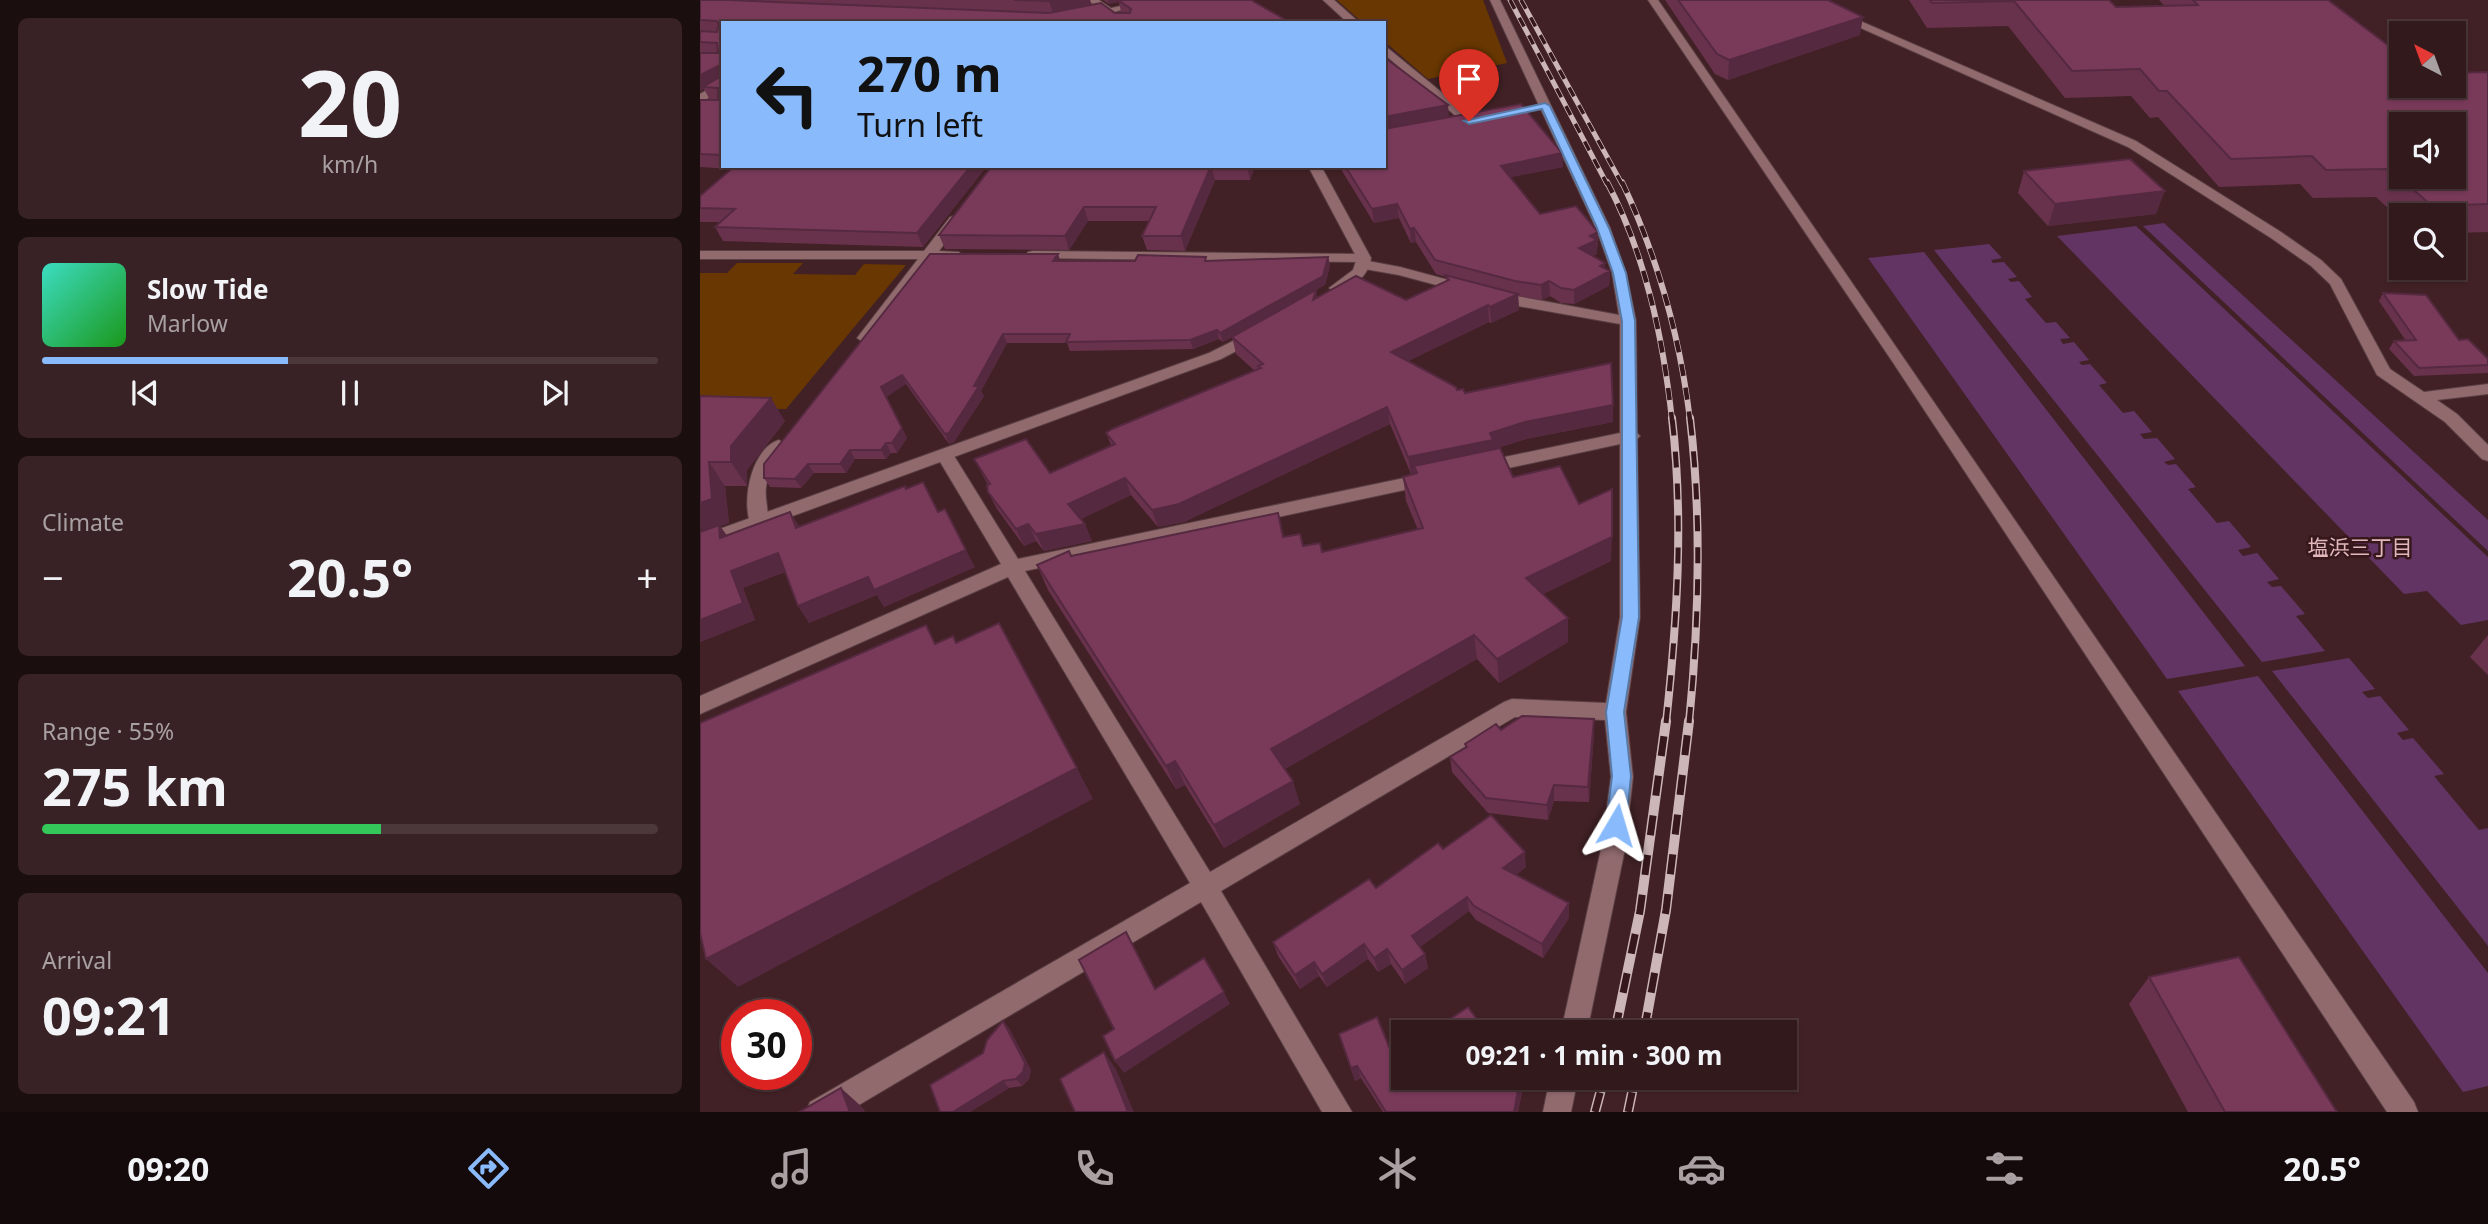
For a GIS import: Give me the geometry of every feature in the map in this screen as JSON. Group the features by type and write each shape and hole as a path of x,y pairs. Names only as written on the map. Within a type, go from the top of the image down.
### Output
{"street":[{"path":"1092,0 1125,21"},
{"path":"1074,16 1165,0"},
{"path":"1328,0 1353,21"},
{"path":"1494,0 1539,107 1603,228 1619,273 1628,321 1631,436 1630,617 1615,712 1622,776 1613,849 1577,1020"},
{"path":"1653,0 1900,361 2404,1112"},
{"path":"1803,0 2132,144 2276,235 2316,263 2336,282 2383,372 2451,418 2488,455"},
{"path":"1386,50 1470,121"},
{"path":"700,99 721,84"},
{"path":"1315,168 1364,261"},
{"path":"857,348 961,212"},
{"path":"700,255 968,255"},
{"path":"1023,255 1364,261 1514,302 1628,321"},
{"path":"1317,299 1357,276 1364,261"},
{"path":"700,543 1215,356 1268,327"},
{"path":"2421,397 2488,389"},
{"path":"759,522 758,472 790,432"},
{"path":"700,705 1013,567 1631,436"},
{"path":"945,455 1338,1112"},
{"path":"820,1112 1512,708 1615,712"},
{"path":"1558,1112 1562,1090"}],"shaded area":[{"path":"1337,0 1483,0 1507,63 1428,79 1386,43 1386,21 1361,21"},
{"path":"2164,223 2488,520 2488,551 2143,226"},
{"path":"2136,226 2488,557 2488,620 2461,625 2427,591 2404,594 2057,236"},
{"path":"1989,244 2002,258 1991,260 1993,263 2004,262 2017,277 2008,279 2011,282 2019,281 2032,297 2025,299 2046,323 2056,322 2070,338 2060,339 2063,344 2074,342 2089,360 2079,362 2082,365 2090,364 2107,383 2099,385 2123,413 2134,411 2152,432 2140,434 2144,439 2157,438 2175,459 2164,462 2168,465 2176,464 2196,487 2188,489 2217,523 2229,521 2251,547 2238,550 2243,556 2257,553 2279,579 2267,582 2272,587 2281,586 2305,614 2296,616 2325,651 2262,662 1934,250"},
{"path":"1924,252 2245,666 2167,679 1868,258"},
{"path":"737,263 803,263 793,274 855,275 864,264 906,265 786,409 700,408 700,273 727,273"},
{"path":"2349,658 2375,689 2362,692 2368,698 2380,696 2409,730 2397,733 2403,740 2413,738 2444,774 2434,776 2479,830 2488,828 2488,946 2272,671"},
{"path":"2258,676 2488,973 2488,1086 2463,1092 2178,691"}],"building":[{"path":"700,0 1049,13 1101,3 1115,13 1130,13 1131,9 1118,0 1251,0 1288,21 721,21 721,155 700,154 700,100 718,100 718,88 703,87 718,78 718,66 700,75 700,53 718,53 717,43 700,42 700,31 717,32 719,24 717,21 700,20"},
{"path":"1678,0 1828,0 1863,17 1729,60 1717,54"},
{"path":"1930,0 2109,0 2116,7 2198,5 2193,0 2328,0 2389,46 2389,98 2466,98 2466,73 2488,72 2488,204 2429,203 2413,189 2466,189 2466,112 2389,112 2389,169 2326,170 2312,156 2231,159 2167,91 2159,91 2140,69 2072,71 2014,1 1932,3"},
{"path":"1386,58 1448,105 1386,117"},
{"path":"1521,104 1562,153 1501,166 1540,214 1576,206 1598,232 1590,236 1597,240 1579,248 1605,263 1600,266 1610,271 1574,290 1561,288 1549,281 1541,285 1515,281 1435,260 1414,228 1410,229 1397,204 1372,209 1346,168 1386,168 1386,129"},
{"path":"2130,159 2165,191 2055,204 2024,171"},
{"path":"733,168 969,168 917,233 715,227 735,209 700,208 700,196"},
{"path":"990,168 1210,168 1181,236 1142,236 1156,207 1084,207 1065,236 939,235"},
{"path":"930,254 1058,254 1053,261 1135,261 1138,255 1206,257 1205,261 1328,257 1323,276 1220,333 1217,330 1190,340 1066,342 1070,334 1003,334 974,386 979,386 949,433 945,434 902,375 881,387 902,428 892,443 886,443 881,450 850,450 840,464 808,464 795,479 764,478 764,464"},
{"path":"1445,275 1518,294 1490,307 1488,305 1391,352 1456,387 1457,390 1463,389 1465,393 1611,363 1613,405 1525,422 1490,433 1493,440 1408,457 1387,407 1179,504 1152,510 1125,478 1068,504 1085,524 1036,534 1028,524 1016,529 988,492 987,485 990,484 974,459 1026,439 1050,473 1115,444 1106,433 1112,429 1261,368 1258,366 1263,364 1232,337 1316,290 1313,300 1356,276 1406,300 1449,280"},
{"path":"2383,293 2426,295 2459,340 2468,339 2488,359 2488,365 2419,368 2394,341 2416,340"},
{"path":"700,396 771,398 731,446 731,462 709,462 712,499 700,503"},
{"path":"1500,448 1513,477 1560,466 1579,504 1612,489 1612,537 1526,578 1568,618 1497,659 1474,635 1271,749 1293,781 1214,825 1175,761 1166,766 1037,565 1069,551 1071,556 1278,513 1283,537 1300,534 1303,546 1320,543 1322,552 1423,528 1403,477 1417,473 1414,466"},
{"path":"923,482 938,512 945,509 966,550 874,590 868,577 798,606 778,553 731,571 743,603 700,620 700,532 719,525 720,538 790,512 796,528 905,486 906,489"},
{"path":"999,623 1077,768 706,959 700,933 700,723 926,625 935,644 953,636 956,643"},
{"path":"1522,716 1594,719 1588,787 1554,785 1547,805 1486,798 1450,757 1496,724 1501,730"},
{"path":"1491,815 1525,852 1503,868 1569,903 1542,944 1474,906 1467,897 1412,936 1425,954 1402,970 1387,949 1374,958 1364,944 1322,974 1314,962 1295,975 1273,942 1369,879 1376,888 1438,843 1443,849"},
{"path":"1126,932 1155,989 1204,958 1224,992 1115,1061 1103,1036 1114,1029 1079,960"},
{"path":"2239,957 2337,1112 2225,1112 2149,977"},
{"path":"1468,1007 1477,1020 1449,1020"},
{"path":"1377,1017 1391,1052 1391,1090 1518,1090 1514,1112 1386,1112 1357,1066 1351,1068 1339,1034"},
{"path":"1003,1021 1025,1063 1023,1072 1016,1079 1003,1081 953,1112 940,1112 930,1085 983,1053 987,1040"},
{"path":"1104,1052 1128,1112 1075,1112 1060,1079"},
{"path":"841,1088 850,1112 799,1112"}],"railway":[{"path":"1510,0 1607,184"},
{"path":"1521,0 1622,184"},
{"path":"1607,182 1621,210 1651,298 1664,359 1672,420"},
{"path":"1622,182 1666,298 1680,358 1690,420"},
{"path":"1666,723 1678,570 1678,494 1672,418"},
{"path":"1689,723 1698,570 1690,418"},
{"path":"1617,1020 1640,911 1666,721"},
{"path":"1646,1020 1666,910 1689,721"},
{"path":"1595,1112 1601,1090"},
{"path":"1628,1112 1633,1090"}],"district":[{"name":"塩浜三丁目","path":"2360,548"}],"route":[{"path":"1469,121 1545,106 1603,228 1619,273 1628,321 1631,436 1630,617 1615,712 1622,776 1616,825"}]}
